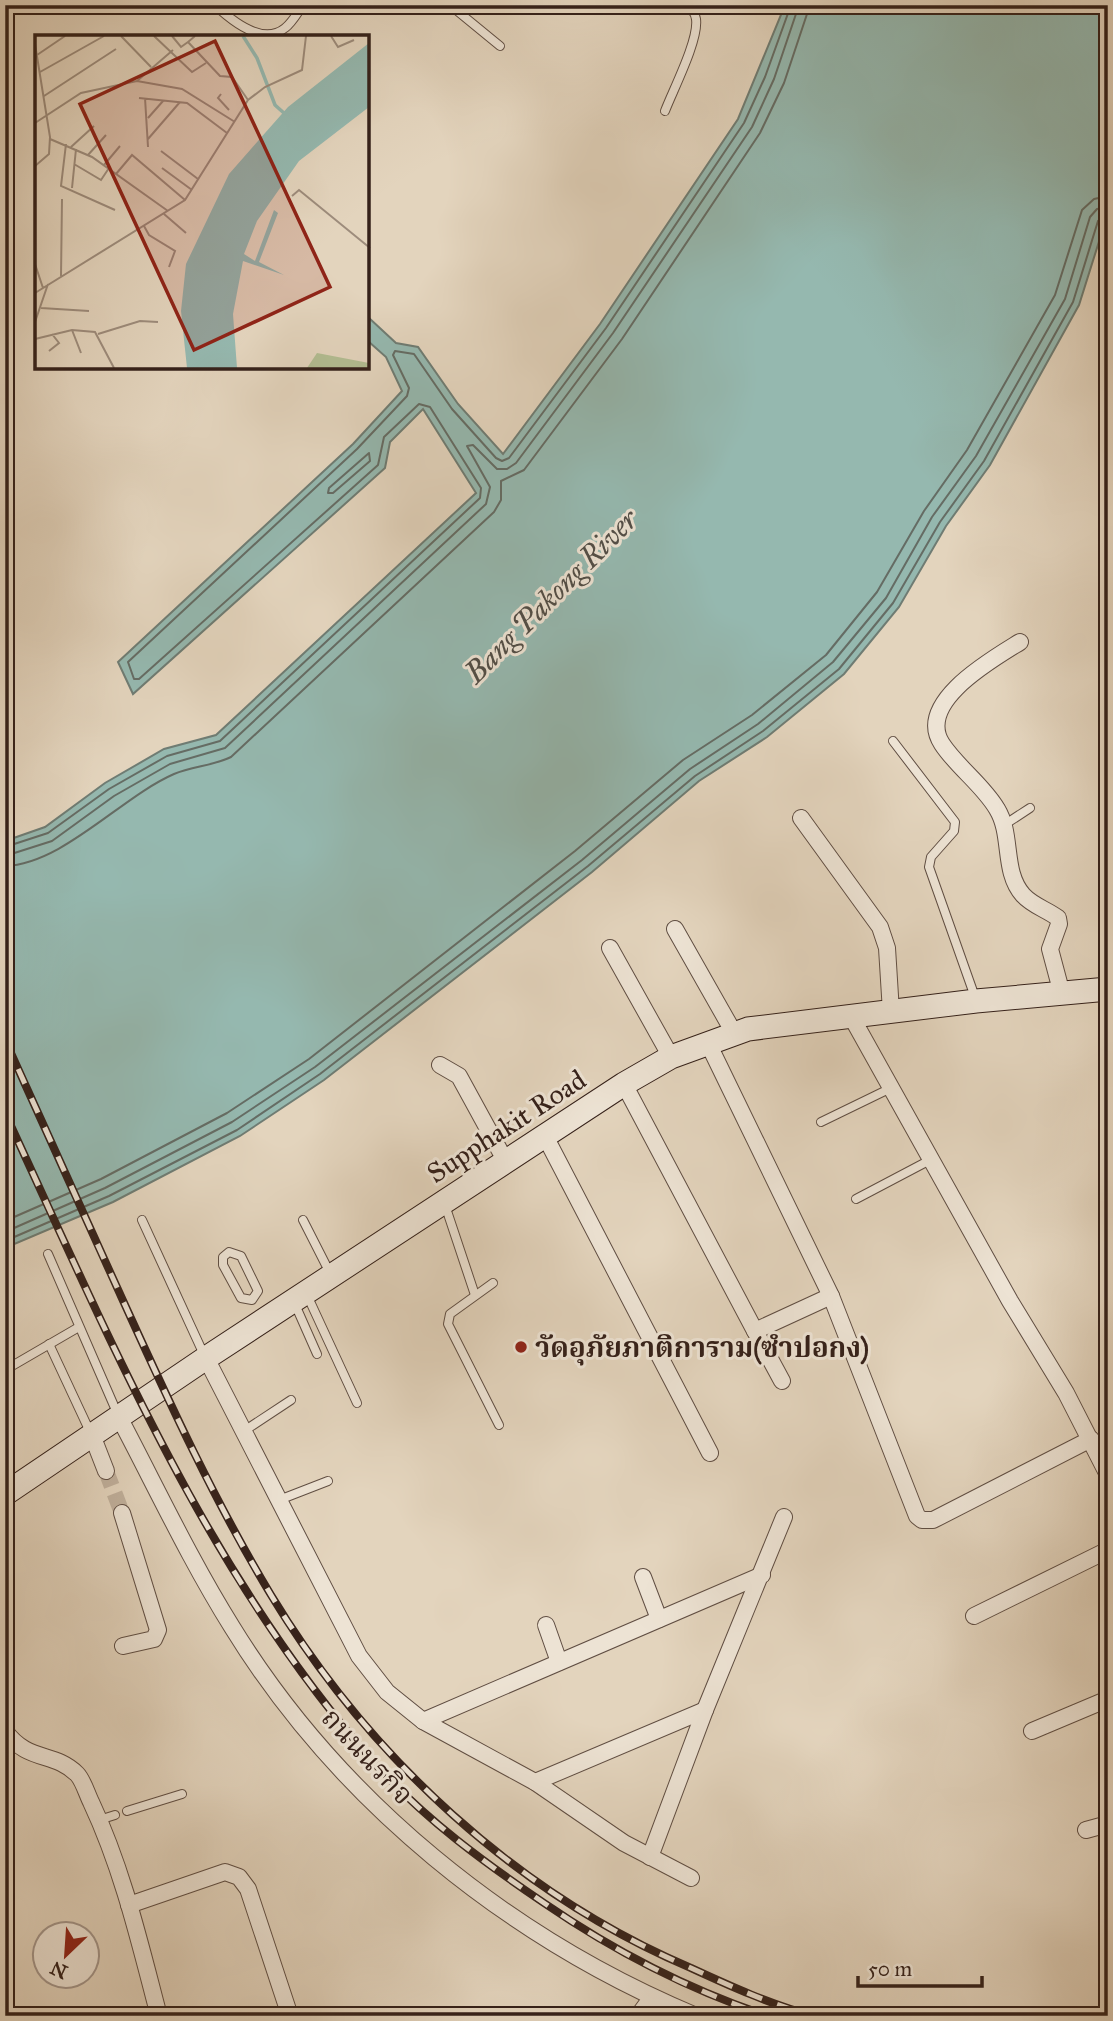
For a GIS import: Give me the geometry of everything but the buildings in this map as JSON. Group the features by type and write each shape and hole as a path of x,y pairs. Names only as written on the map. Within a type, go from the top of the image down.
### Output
{"main road":[{"name":"Supphakit Road","path":"5,1494 331,1276 450,1219 506,1162 624,1084 671,1057 707,1041 734,1033 976,1001 1108,989"}],"street":[{"path":"1020,642 956,688 936,714 933,728 942,744 997,808 1004,825 1012,872 1020,892 1038,909 1058,918 1059,924 1050,949 1062,994"},
{"path":"801,818 880,927 887,948 891,1012"},
{"path":"675,929 734,1033"},
{"path":"610,948 671,1057"},
{"path":"850,1016 1091,1440 1108,1475"},
{"path":"707,1041 831,1296 917,1516 922,1520 933,1520 1091,1440"},
{"path":"440,1065 459,1076 506,1162"},
{"path":"624,1084 782,1381"},
{"path":"545,1136 710,1453"},
{"path":"755,1331 831,1296"},
{"path":"206,1358 359,1656 387,1692 423,1721 535,1782 593,1823 691,1878"},
{"name":"ถนนนรกิจ","path":"119,1417 233,1629 294,1715 375,1805 452,1874 583,1960 652,1997 696,2016"},
{"path":"92,1435 106,1471"},
{"path":"122,1513 158,1630 154,1639 124,1646"},
{"path":"650,1857 705,1710 784,1517"},
{"path":"974,1616 1108,1550"},
{"path":"423,1721 762,1575"},
{"path":"643,1577 659,1619"},
{"path":"546,1625 559,1662"},
{"path":"1032,1731 1108,1699"},
{"path":"535,1782 705,1710"},
{"path":"5,1731 14,1744 29,1754 60,1762 78,1775 107,1817 159,2016"},
{"path":"1086,1830 1108,1824"},
{"path":"129,1905 225,1872 239,1877 248,1889 290,2016"},
{"path":"638,2016 652,1997"}],"lane":[{"path":"215,5 228,17 255,33 271,34 285,28 303,5"},
{"path":"450,5 500,46"},
{"path":"665,111 694,36 696,21 686,5"},
{"path":"892,741 955,822 954,831 931,857 929,867 976,1001"},
{"path":"1004,825 1030,808"},
{"path":"821,1122 891,1088"},
{"path":"856,1199 932,1159"},
{"path":"450,1219 475,1295"},
{"path":"142,1220 206,1358"},
{"path":"303,1220 331,1276"},
{"path":"229,1252 241,1256 258,1291 252,1300 241,1298 223,1265 223,1257 229,1252"},
{"path":"48,1254 119,1417"},
{"path":"493,1283 450,1314 448,1324 499,1425"},
{"path":"299,1296 317,1354"},
{"path":"299,1296 357,1403"},
{"path":"252,1300 261,1322"},
{"path":"5,1370 79,1327"},
{"path":"49,1344 92,1435"},
{"path":"244,1431 291,1400"},
{"path":"279,1500 328,1481"},
{"path":"127,1811 182,1794"}],"water":[{"name":"Bang Pakong River","path":"785,5 1108,5 1108,213 1079,305 990,465 946,526 899,607 844,674 767,737 699,781 592,872 324,1080 240,1136 113,1202 5,1248 5,841 45,827 105,783 164,749 216,735 476,493 423,409 390,442 385,468 133,694 118,662 353,444 402,391 386,357 369,342 369,318 396,343 418,347 458,404 503,454 600,324 738,119"}],"tunnel":[{"path":"106,1471 122,1513"}],"railway":[{"path":"5,1040 159,1379 212,1488 271,1595 310,1655 354,1711 401,1765 452,1814 507,1860 566,1901 627,1937 691,1968 767,2001 814,2016"},
{"path":"5,1113 125,1370 213,1537 263,1617 318,1694 378,1767 416,1805 457,1840 570,1921 624,1953 680,1981 768,2016"}],"place":[{"name":"วัดอุภัยภาติการาม(ซำปอกง)","path":"521,1347"}]}
